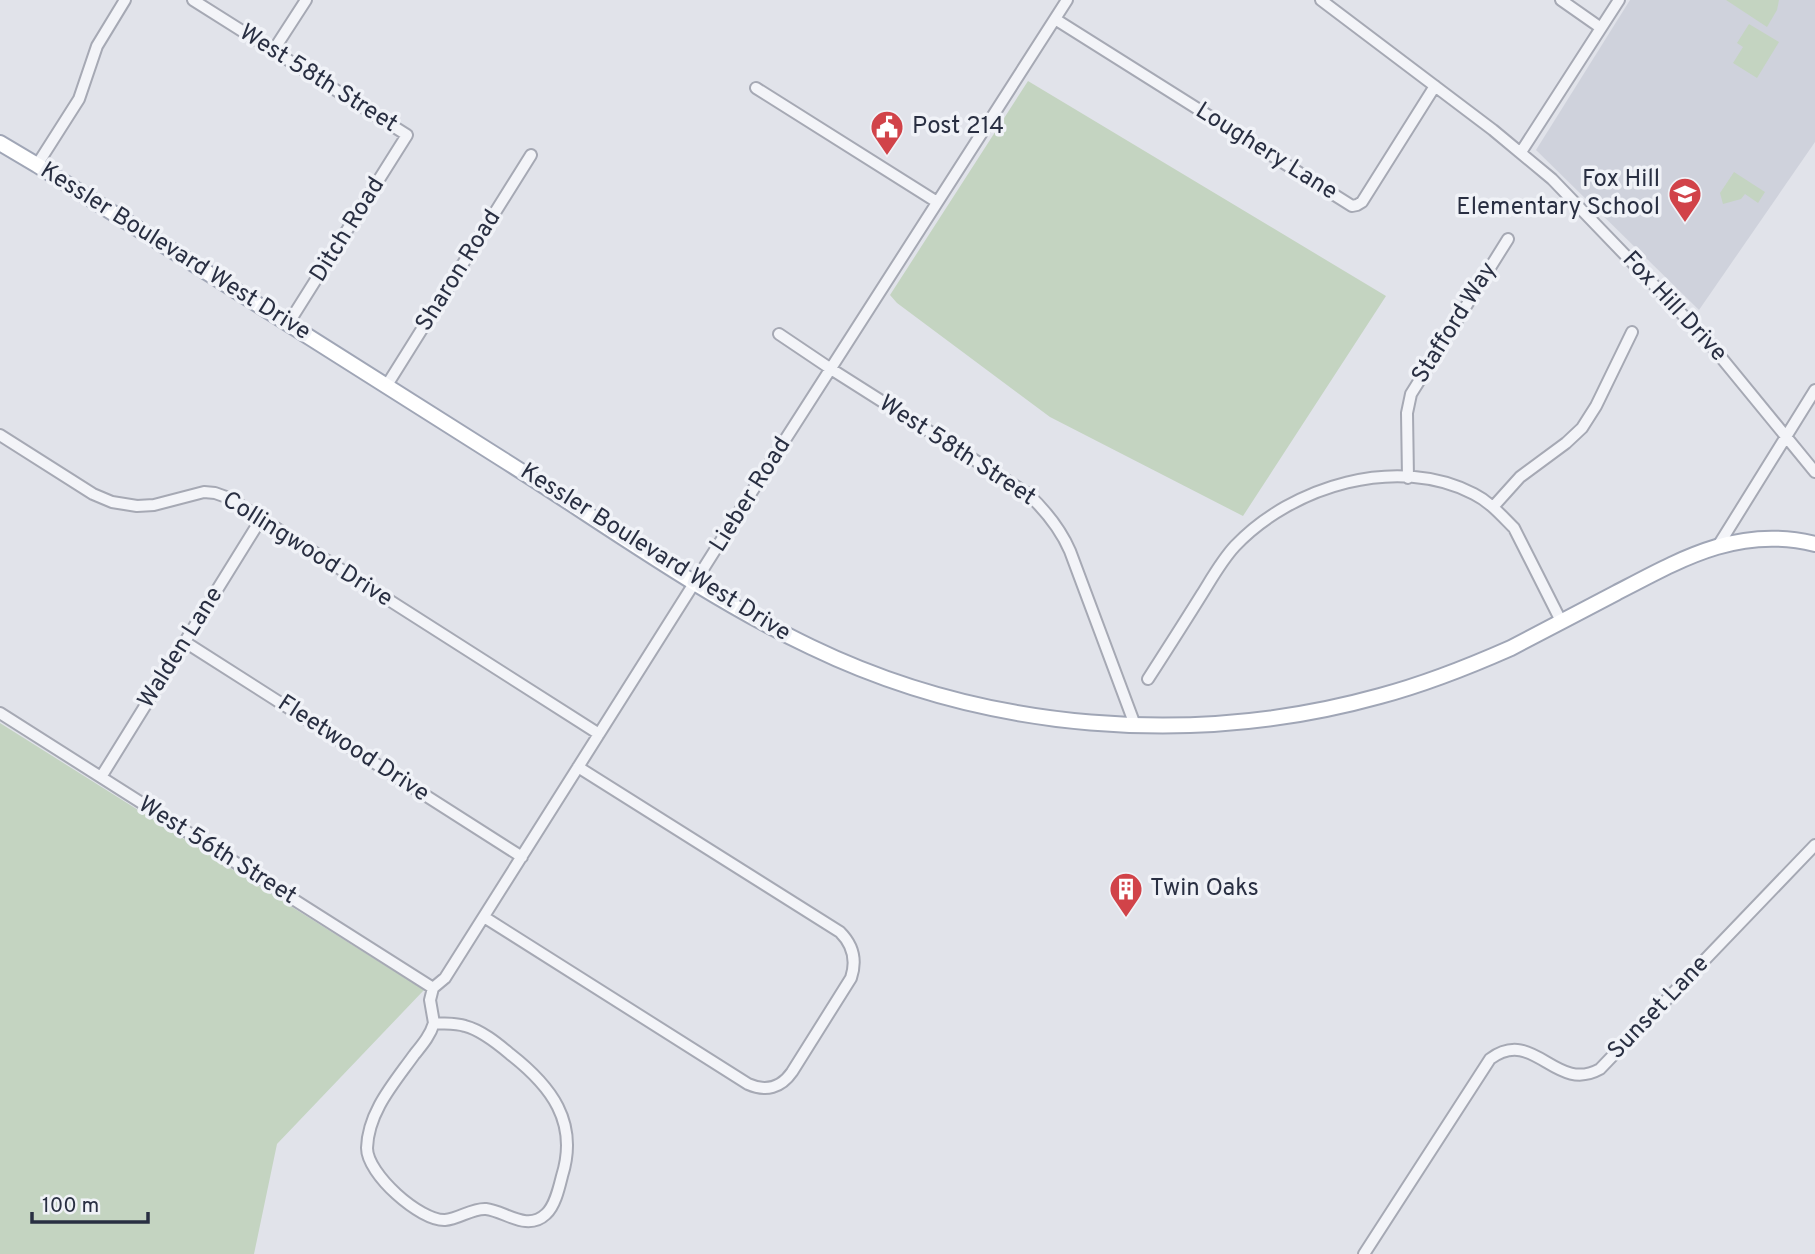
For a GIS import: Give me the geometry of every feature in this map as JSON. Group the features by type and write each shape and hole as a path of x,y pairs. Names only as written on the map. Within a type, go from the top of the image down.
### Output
{"main road":[{"name":"Kessler Boulevard West Drive","path":"0,143 758,621 838,660 906,685 1002,710 1065,720 1135,726 1187,726 1287,716 1353,703 1415,686 1511,648 1668,566 1718,546 1761,539 1815,544"}],"street":[{"path":"37,164 79,99 97,46 125,0"},
{"name":"West 58th Street","path":"193,0 407,135"},
{"path":"273,51 306,0"},
{"name":"Lieber Road","path":"433,988 445,978 1067,0"},
{"name":"Fox Hill Drive","path":"1321,0 1521,152 1558,185 1706,339 1815,472"},
{"path":"1560,0 1601,28"},
{"path":"1521,152 1619,0"},
{"name":"Loughery Lane","path":"1055,19 1352,206 1362,202 1435,86"},
{"path":"756,88 937,202"},
{"name":"Ditch Road","path":"288,324 407,135"},
{"name":"Sharon Road","path":"387,386 531,155"},
{"name":"Stafford Way","path":"1408,478 1409,443 1406,416 1411,394 1508,239"},
{"path":"1493,507 1520,477 1563,446 1582,428 1632,332"},
{"name":"West 58th Street","path":"779,334 1028,494 1048,514 1059,528 1070,551 1135,726"},
{"path":"1718,546 1815,390"},
{"name":"Collingwood Drive","path":"0,435 93,494 113,502 147,506 197,493 215,493 229,498 599,734"},
{"path":"1148,679 1227,555 1244,537 1259,523 1295,501 1352,481 1377,478 1427,479 1474,494 1493,507 1514,528 1561,621"},
{"name":"Walden Lane","path":"101,777 261,519"},
{"name":"Fleetwood Drive","path":"185,642 522,857"},
{"name":"West 56th Street","path":"0,713 433,988"},
{"path":"484,916 748,1084 766,1088 780,1084 789,1077 851,978 854,957 843,934 578,767"},
{"name":"Sunset Lane","path":"1364,1254 1490,1059 1503,1052 1521,1050 1568,1074 1583,1075 1597,1071 1815,845"},
{"path":"433,988 430,1000 433,1024 427,1039 394,1083 376,1112 370,1129 368,1148 373,1168 394,1193 422,1213 434,1218 443,1220 482,1209 493,1210 519,1220 534,1221 542,1217 554,1200 568,1154 565,1123 555,1101 529,1069 474,1029 458,1024 433,1024"}],"shaded area":[{"name":"Fox Hill Elementary School","path":"1630,0 1815,0 1815,142 1699,310 1536,150"}],"green space":[{"path":"1726,0 1779,0 1777,10 1767,27"},
{"path":"1749,24 1779,42 1757,78 1733,63 1743,47 1737,43"},
{"path":"1028,81 1386,296 1243,516 1050,417 897,303 890,295"},
{"path":"1734,172 1765,192 1758,203 1745,194 1741,199 1723,204 1720,193"},
{"path":"0,723 424,990 277,1144 254,1254 0,1254"}],"place":[{"name":"Post 214","path":"887,157"},
{"name":"Fox Hill Elementary School","path":"1685,224"},
{"name":"Twin Oaks","path":"1126,919"}]}
